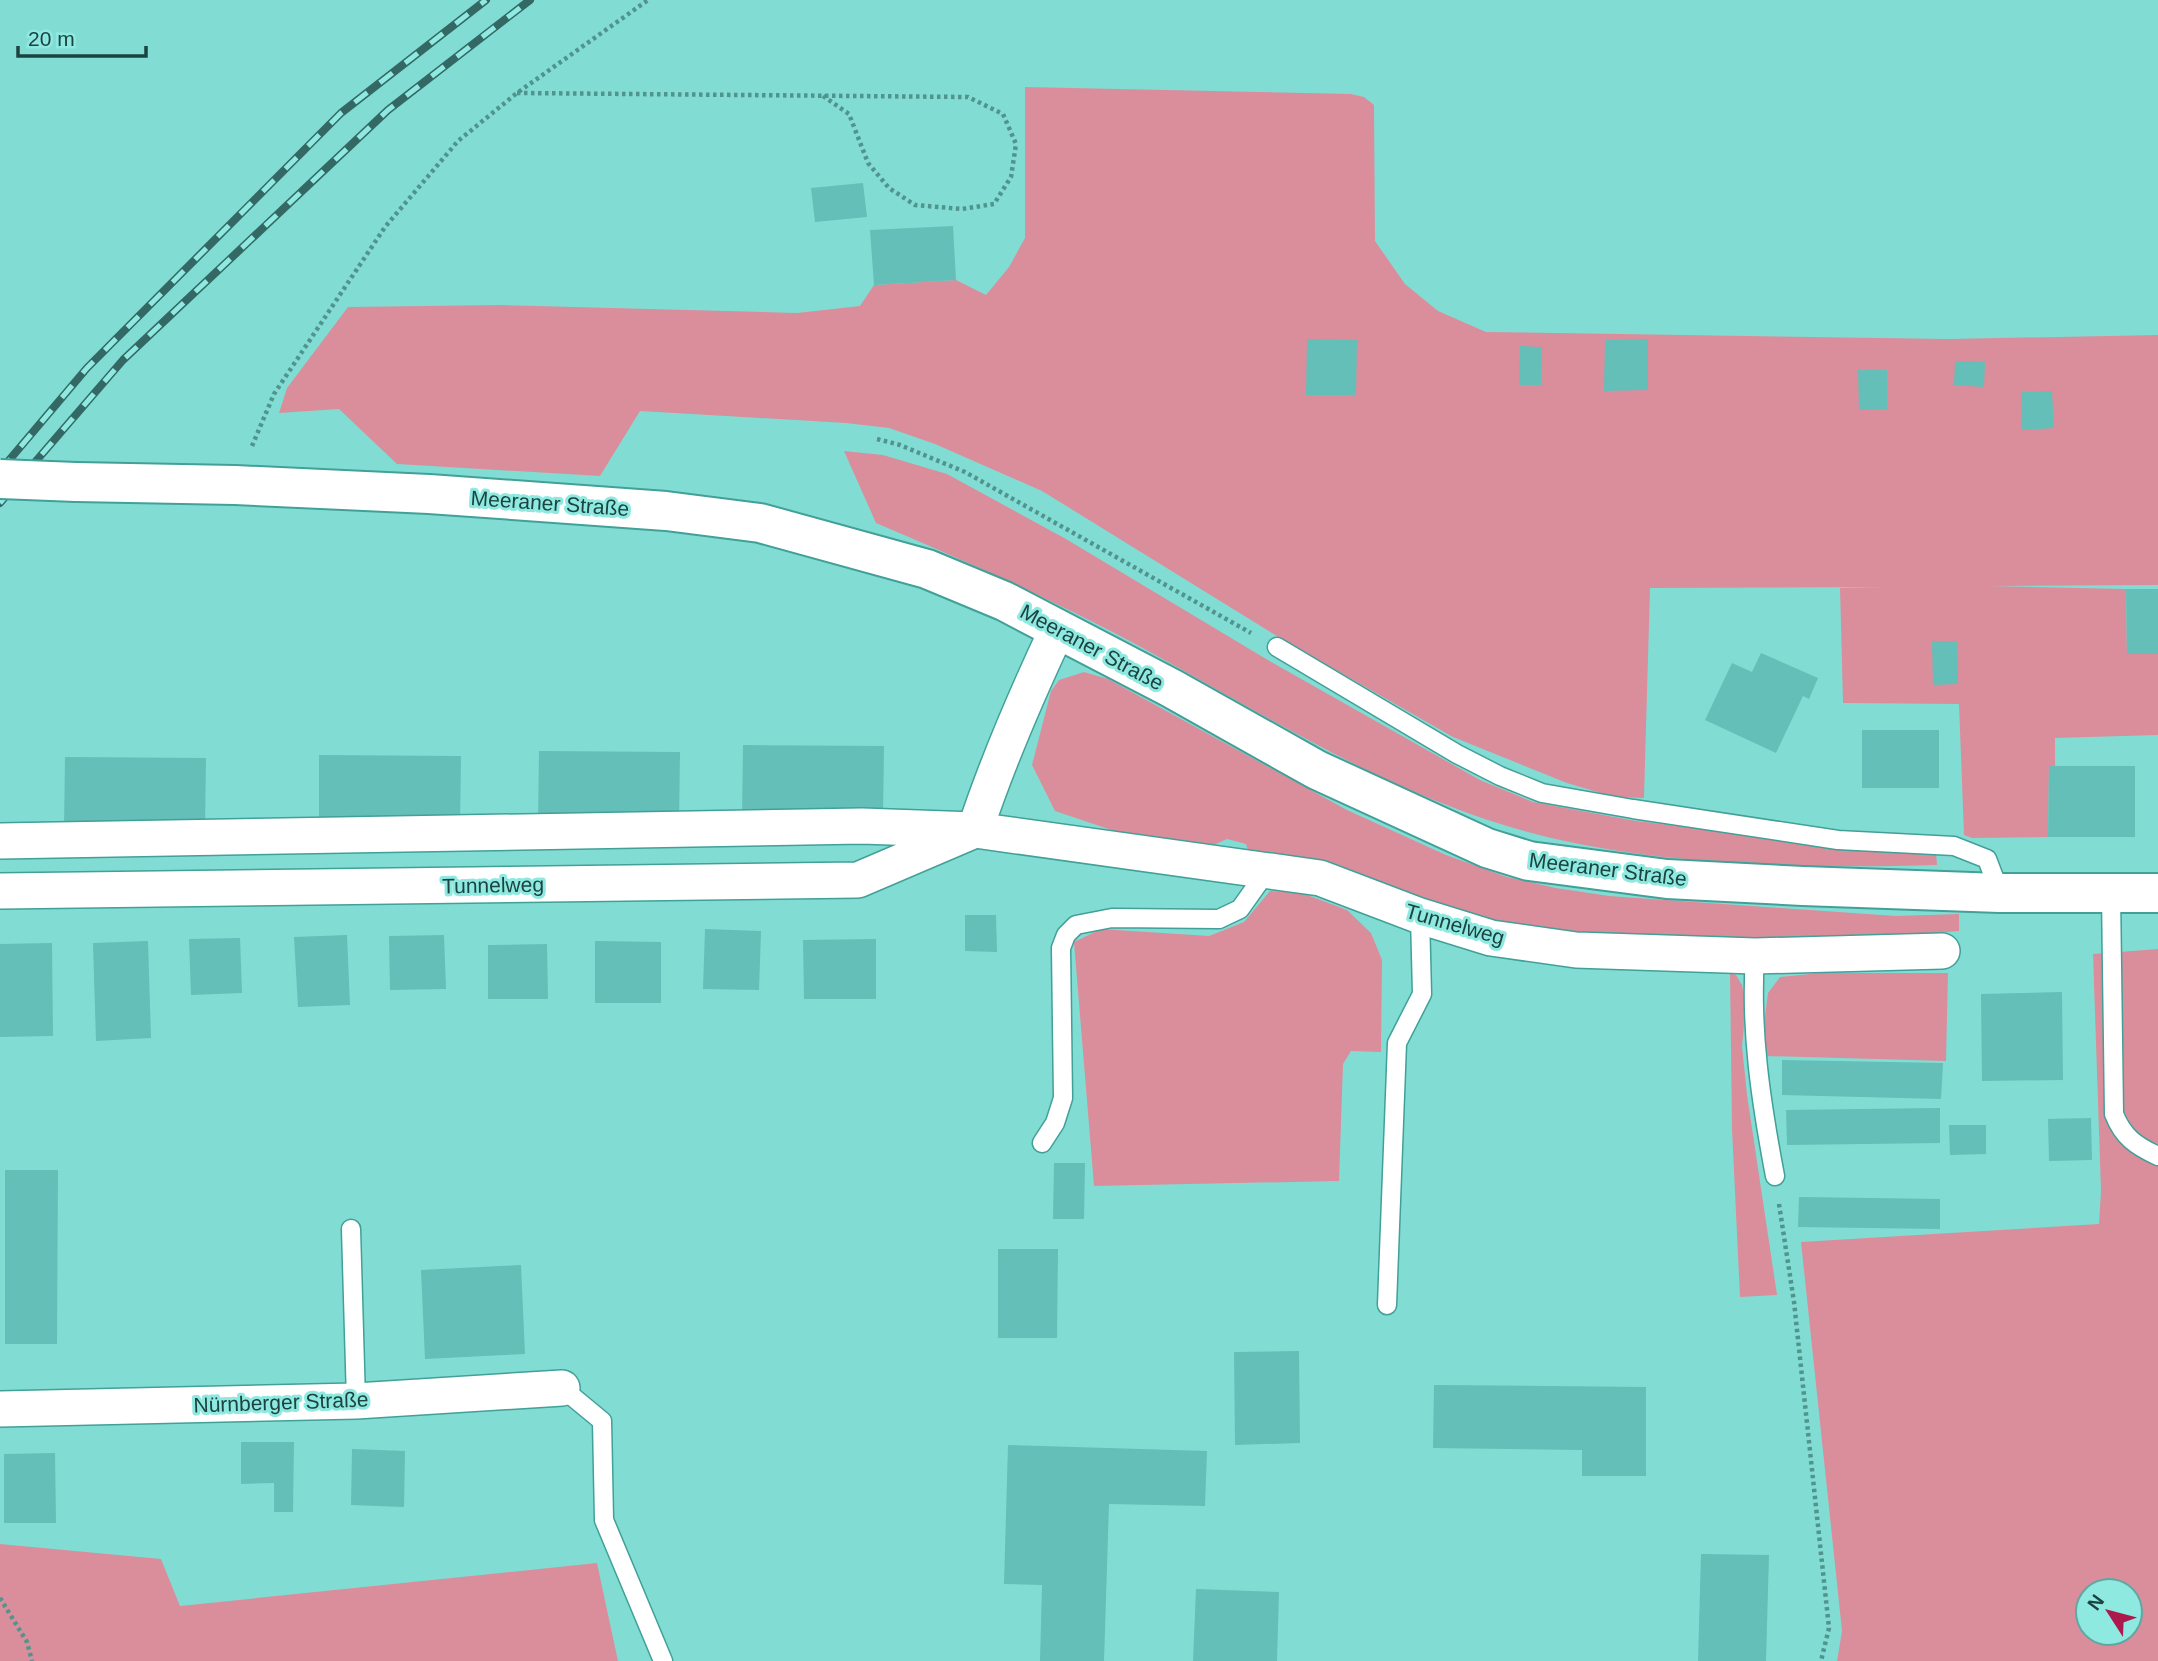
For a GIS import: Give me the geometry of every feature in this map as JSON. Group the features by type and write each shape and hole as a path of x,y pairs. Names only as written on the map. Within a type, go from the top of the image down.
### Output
{"main road":[{"name":"Meeraner Straße","path":"0,479 235,485 566,503 666,511 760,523 927,569 1004,601 1317,770 1487,848 1529,861 1667,879 1880,890 2158,893"}],"street":[{"path":"975,830 993,775 1020,708 1058,628"},
{"name":"Tunnelweg","path":"0,841 862,826 975,830 1320,878 1419,916 1491,938 1576,950 1755,956 1942,951"},
{"name":"Tunnelweg","path":"0,891 858,880 975,830"},
{"name":"Nürnberger Straße","path":"0,1409 356,1401 562,1388"}],"lane":[{"path":"1277,647 1457,754 1542,793 1838,840 1954,846 1987,859 2000,893"},
{"path":"1042,1143 1055,1123 1063,1098 1061,948 1066,935 1076,925 1112,918 1219,919 1240,909 1267,871"},
{"path":"2111,893 2114,1114 2123,1133 2136,1146 2158,1156"},
{"path":"1387,1305 1397,1042 1422,994 1419,916"},
{"path":"1755,956 1755,1058 1775,1176"},
{"path":"351,1229 356,1401"},
{"path":"562,1388 602,1421 604,1520 663,1661"}],"path":[{"path":"235,485 274,394 385,227 458,141 517,93 648,0"},
{"path":"517,93 968,97 1003,114 1016,144 1011,177 994,204 962,209 915,205 889,188 867,163 849,114 823,96"},
{"path":"877,439 900,445 965,472 1022,502 1121,562 1277,647"},
{"path":"1775,1176 1794,1302 1829,1628 1821,1661"},
{"path":"0,1598 27,1642 32,1661"}],"shaded area":[{"path":"1025,87 1351,94 1364,97 1374,105 1375,241 1405,284 1438,311 1486,332 1949,339 2158,335 2158,585 1991,586 2126,589 2127,654 2158,654 2158,735 2055,738 2055,766 2049,766 2048,837 1972,838 1964,835 1959,704 1843,703 1840,588 1886,587 1650,588 1644,798 1614,797 1567,783 1453,737 1285,641 1042,491 935,444 889,428 640,411 600,476 397,464 339,409 279,413 287,388 348,307 501,305 797,313 860,306 874,285 956,280 986,295 1009,267 1025,238"},
{"path":"844,451 883,455 947,474 1066,539 1273,663 1480,780 1533,802 1636,821 1842,850 1936,853 1937,865 1775,865 1665,857 1558,839 1459,810 1411,791 1319,746 1075,613 876,523"},
{"path":"1084,672 1108,679 1347,810 1446,855 1507,877 1609,896 1896,916 1959,914 1959,931 1777,939 1560,938 1449,911 1341,867 1248,850 1246,844 1227,839 1209,847 1141,840 1055,811 1032,765 1051,691 1059,680"},
{"path":"1270,891 1302,893 1347,910 1371,933 1382,960 1381,1052 1351,1051 1343,1064 1339,1181 1094,1186 1074,942 1101,929 1209,936 1244,922"},
{"path":"2158,949 2158,1661 1837,1661 1842,1631 1801,1242 2099,1224 2101,1191 2093,954"},
{"path":"1730,973 1736,975 1742,985 1746,1006 1742,1046 1747,1095 1777,1295 1740,1297 1732,1129"},
{"path":"1820,973 1948,973 1946,1061 1765,1056 1764,1024 1768,993 1780,977"},
{"path":"0,1544 161,1559 180,1606 597,1563 618,1661 0,1661"}],"building":[{"path":"863,183 867,217 815,222 811,188"},
{"path":"953,226 956,280 874,285 870,230"},
{"path":"1307,339 1357,340 1356,395 1306,395"},
{"path":"1648,339 1648,390 1604,391 1605,340"},
{"path":"1520,346 1542,347 1541,385 1519,385"},
{"path":"1955,361 1985,362 1984,387 1954,385"},
{"path":"1858,370 1887,370 1887,409 1859,410"},
{"path":"2052,391 2054,428 2022,430 2021,392"},
{"path":"2126,589 2158,589 2158,654 2127,654"},
{"path":"1932,641 1957,641 1958,684 1933,685"},
{"path":"1761,653 1818,678 1809,699 1803,696 1776,753 1705,720 1732,663 1752,672"},
{"path":"1862,730 1939,730 1939,788 1862,788"},
{"path":"743,745 884,746 883,818 742,817"},
{"path":"539,751 680,752 679,823 538,822"},
{"path":"319,755 461,756 460,828 319,827"},
{"path":"65,757 206,758 205,830 64,829"},
{"path":"2049,766 2135,766 2135,837 2048,837"},
{"path":"965,915 996,915 997,952 965,951"},
{"path":"705,929 761,931 759,990 703,989"},
{"path":"347,935 350,1005 298,1007 294,937"},
{"path":"444,935 446,989 390,990 389,936"},
{"path":"240,938 242,993 191,995 189,939"},
{"path":"876,939 876,999 804,999 803,940"},
{"path":"148,941 151,1038 96,1041 93,943"},
{"path":"595,941 661,942 661,1003 595,1003"},
{"path":"52,943 53,1036 0,1037 0,944"},
{"path":"547,944 548,999 488,999 488,945"},
{"path":"2062,992 2063,1080 1982,1081 1981,994"},
{"path":"1782,1060 1943,1063 1941,1099 1782,1095"},
{"path":"1940,1108 1940,1143 1787,1145 1786,1110"},
{"path":"2091,1118 2092,1160 2049,1161 2048,1119"},
{"path":"1949,1125 1986,1125 1986,1154 1950,1155"},
{"path":"1054,1163 1085,1163 1084,1219 1053,1219"},
{"path":"5,1170 58,1170 57,1344 5,1344"},
{"path":"1799,1197 1940,1199 1940,1229 1798,1227"},
{"path":"998,1249 1058,1249 1057,1338 998,1338"},
{"path":"521,1265 525,1354 425,1359 421,1270"},
{"path":"1299,1351 1300,1443 1235,1445 1234,1352"},
{"path":"1434,1385 1646,1387 1646,1476 1582,1476 1582,1450 1433,1448"},
{"path":"241,1442 294,1442 293,1512 274,1512 274,1483 241,1484"},
{"path":"1008,1445 1207,1451 1205,1506 1109,1504 1104,1661 1040,1661 1042,1585 1004,1584"},
{"path":"352,1449 405,1451 404,1507 351,1505"},
{"path":"55,1453 56,1523 4,1523 4,1454"},
{"path":"1701,1554 1769,1555 1766,1661 1698,1661"},
{"path":"1196,1589 1279,1592 1277,1661 1193,1661"}],"railway":[{"path":"0,471 87,368 341,113 486,0"},
{"path":"0,503 123,360 388,110 530,0"}]}
